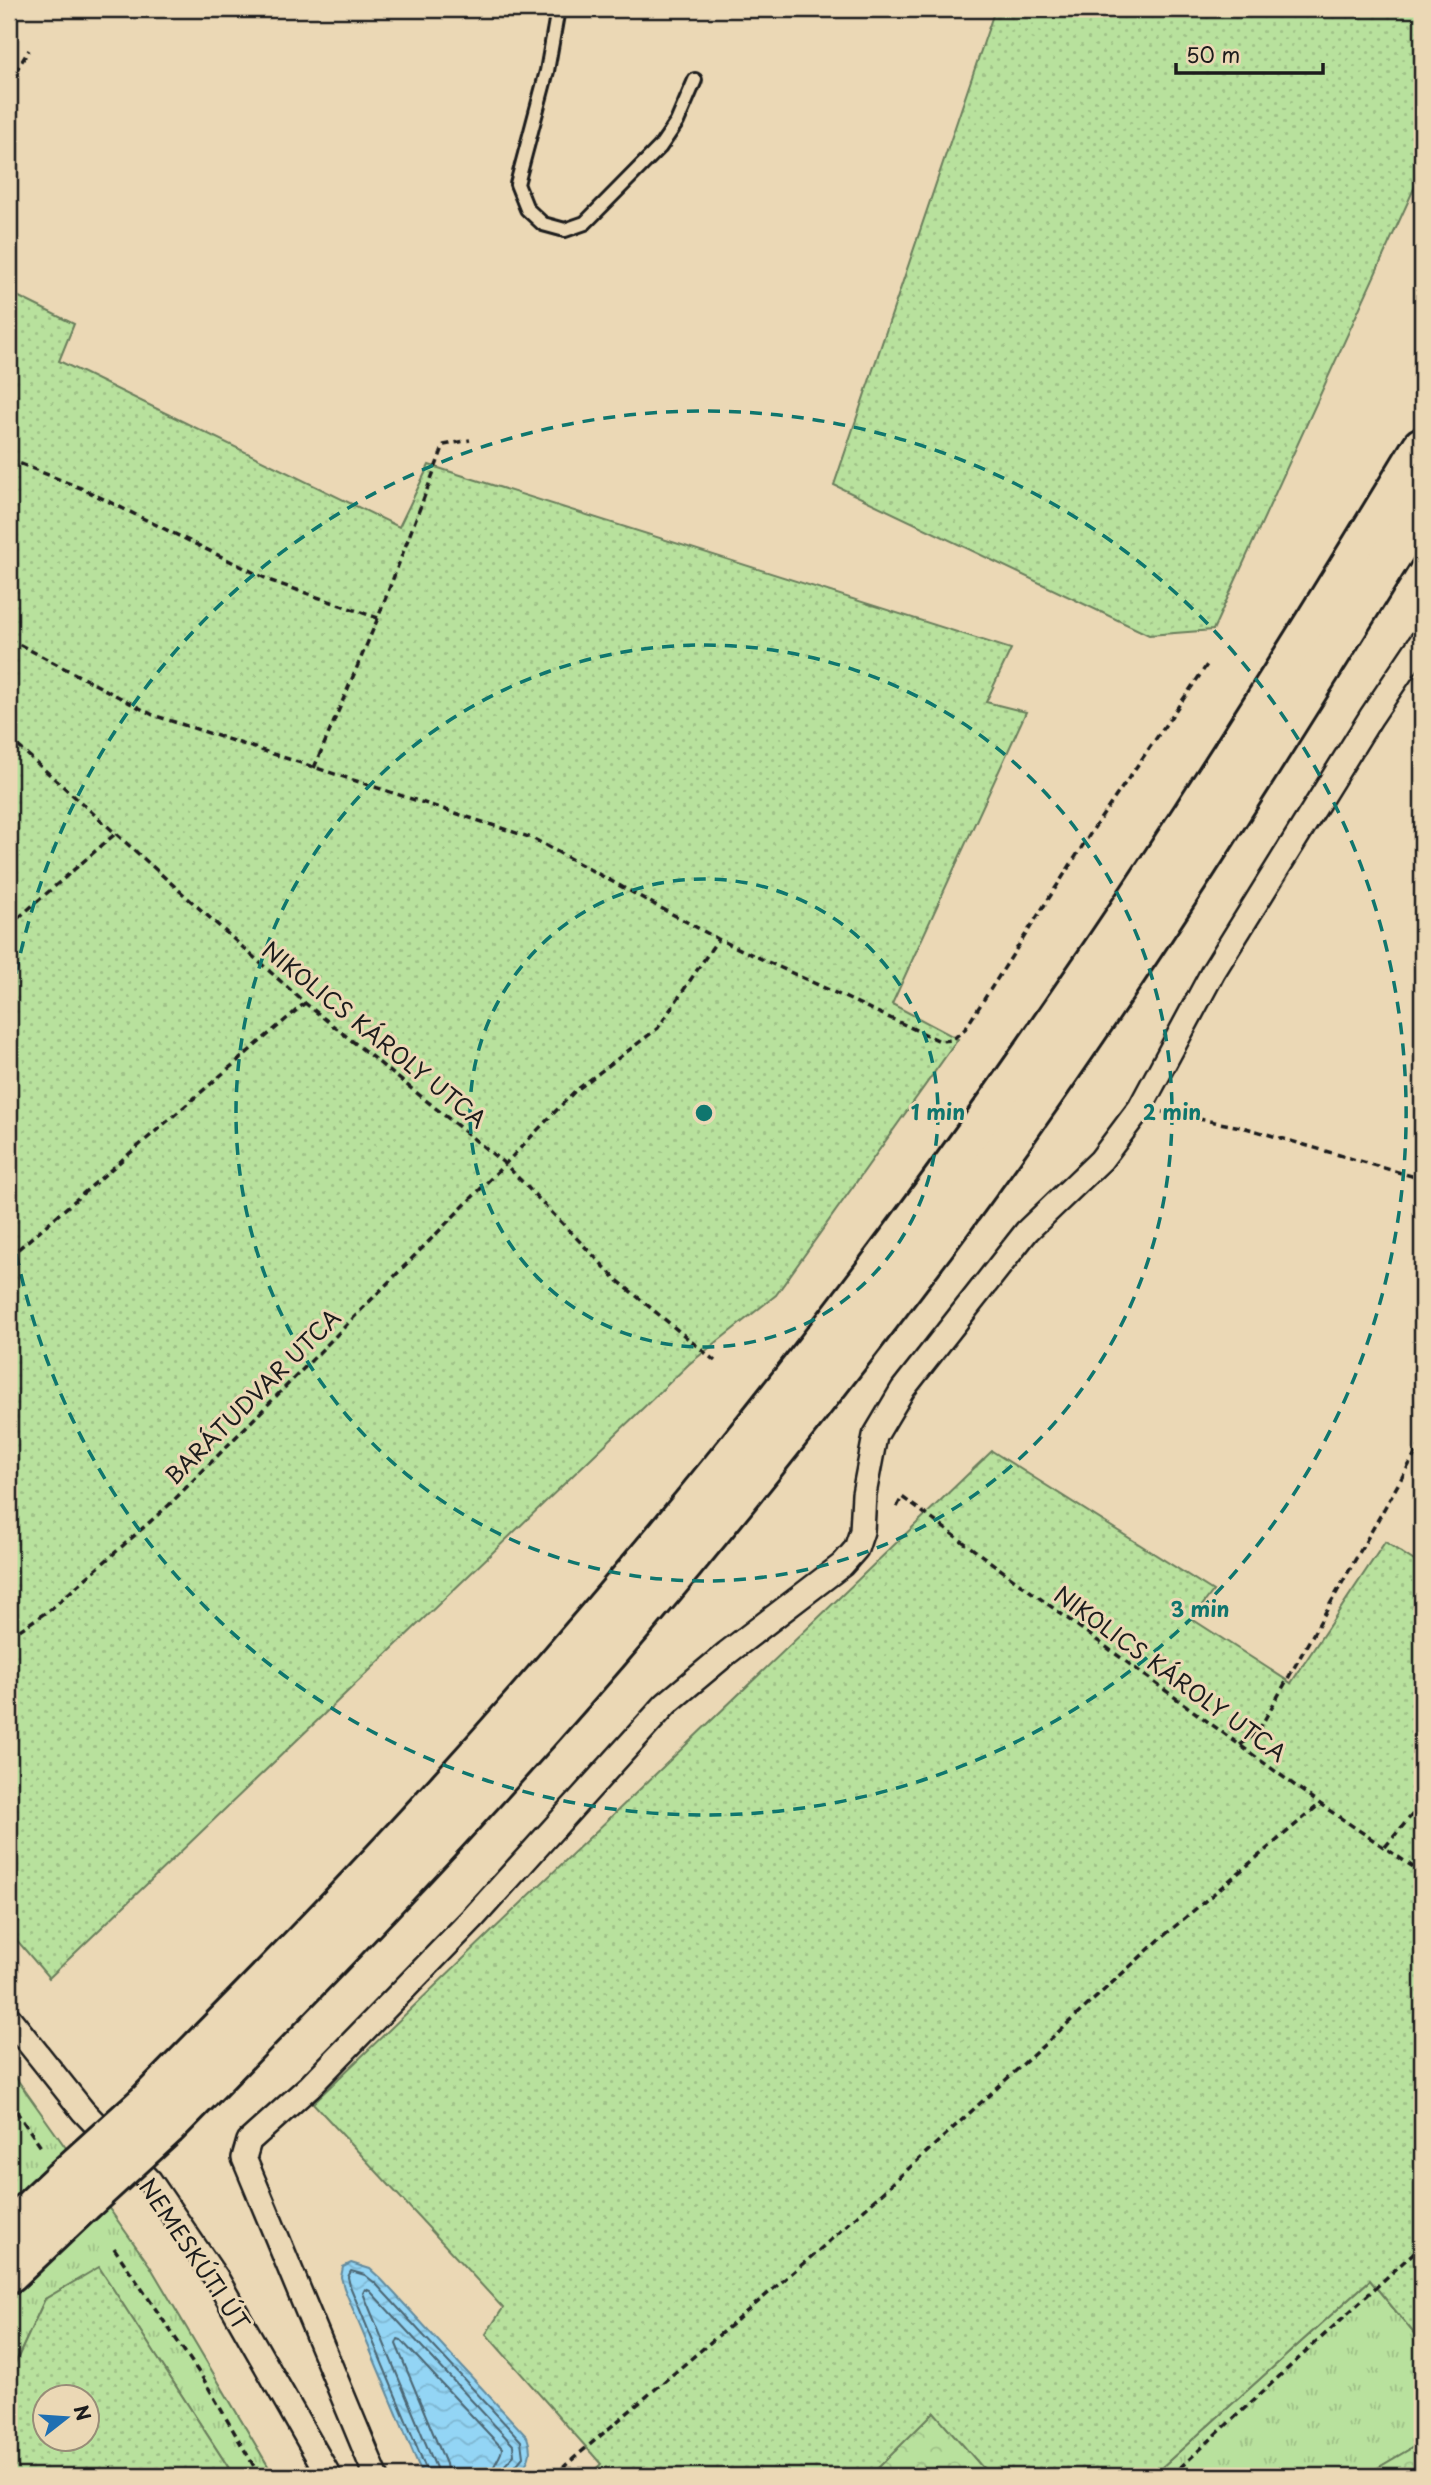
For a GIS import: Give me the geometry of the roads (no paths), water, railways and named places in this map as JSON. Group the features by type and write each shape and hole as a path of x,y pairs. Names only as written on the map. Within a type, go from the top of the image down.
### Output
{"highway":[{"path":"157,2115 347,1897 523,1704 625,1585 809,1358 930,1197 1114,935 1235,750 1422,447"},
{"path":"9,2231 62,2178 157,2115 359,1929 555,1714 756,1475 955,1216 1135,957 1263,763 1422,506"},
{"path":"9,2273 62,2178"}],"street":[{"path":"376,2476 244,2158 248,2141 310,2086 472,1919 666,1704 727,1653 842,1565 856,1549 862,1531 864,1494 875,1436 903,1389 1027,1231 1101,1160 1140,1108 1213,972 1422,641"},
{"name":"NEMESKÚTI ÚT","path":"9,2018 83,2111 150,2181 218,2281 330,2476"}],"lane":[{"path":"558,9 547,71 517,184 527,209 543,224 565,230 584,223 660,147 677,122 695,80"}],"water":[{"path":"351,2263 370,2269 381,2279 527,2437 530,2454 515,2476 423,2476 344,2288 341,2277 343,2267"}]}
